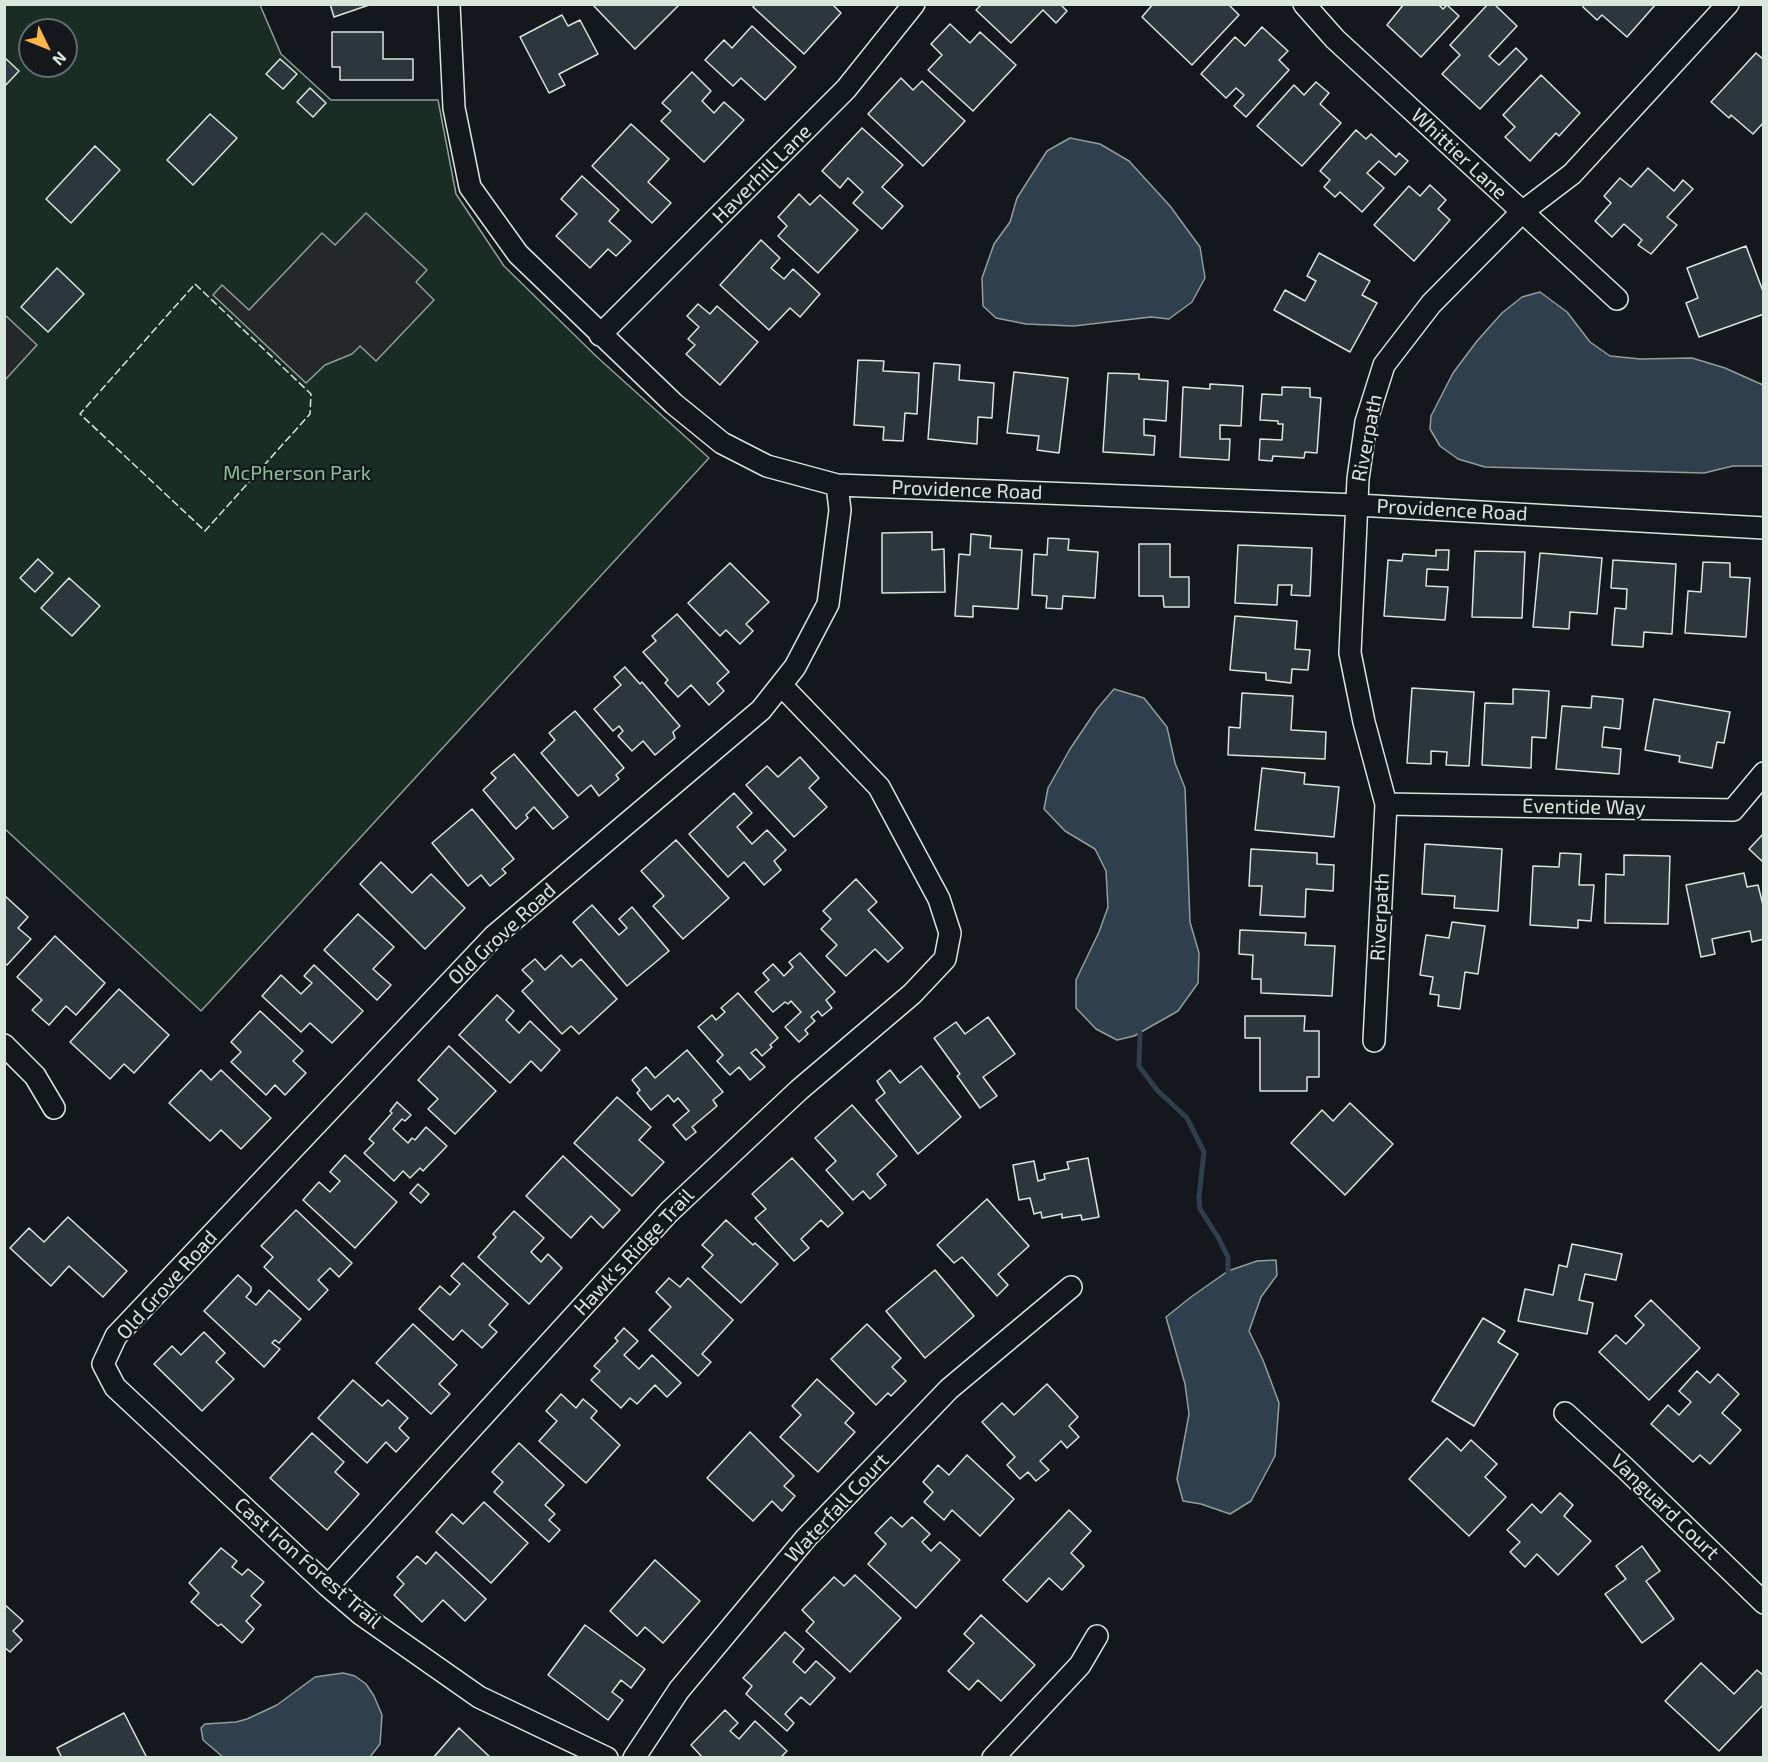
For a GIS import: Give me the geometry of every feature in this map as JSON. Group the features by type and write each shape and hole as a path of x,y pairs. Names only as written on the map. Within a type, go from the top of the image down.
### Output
{"street":[{"name":"Providence Road","path":"449,4 453,108 470,187 518,254 600,335 674,404 722,443 767,466 837,485 1356,505 1764,528"},
{"name":"Haverhill Lane","path":"600,335 846,89 914,4"},
{"name":"Whittier Lane","path":"1304,4 1335,39 1617,299"},
{"name":"Riverpath","path":"1374,1041 1386,804 1364,722 1350,653 1358,479 1366,422 1384,365 1431,304 1522,212 1572,174 1728,4"},
{"name":"Old Grove Road","path":"103,1364 116,1336 494,936 761,710 795,667 828,604 840,510 837,485"},
{"name":"Hawk's Ridge Trail","path":"328,1586 669,1212 799,1090 912,994 945,959 950,933 939,899 879,788 781,685"},
{"name":"Eventide Way","path":"1386,804 1733,810 1764,773"},
{"path":"4,1045 35,1076 54,1108"},
{"name":"Waterfall Court","path":"634,1758 679,1690 806,1538 949,1389 1071,1287"},
{"name":"Cast Iron Forest Trail","path":"103,1364 115,1387 362,1615 479,1697 607,1758"},
{"name":"Vanguard Court","path":"1565,1413 1764,1603"},
{"path":"993,1758 1080,1665 1097,1636"}],"green space":[{"name":"McPherson Park","path":"5,5 260,5 281,54 331,100 438,100 456,194 504,266 597,357 709,458 201,1011 5,829"}],"shaded area":[{"path":"366,213 427,270 416,282 434,300 376,361 360,346 352,354 325,365 306,383 213,295 222,285 249,310 322,233 335,245"},
{"path":"5,315 37,345 4,380"}],"water":[{"path":"1070,138 1100,144 1129,161 1170,206 1200,247 1205,278 1192,302 1169,319 1151,317 1074,326 1026,324 996,318 983,306 982,278 994,244 1010,222 1017,198 1047,151"},
{"path":"1540,292 1567,312 1590,342 1610,356 1640,359 1692,358 1725,368 1763,385 1763,466 1733,466 1704,473 1485,467 1458,459 1440,446 1430,429 1431,416 1453,373 1502,313 1522,297"},
{"path":"1114,689 1144,698 1167,727 1175,763 1185,788 1190,922 1199,953 1198,983 1178,1011 1134,1036 1117,1040 1096,1029 1076,1008 1076,980 1108,907 1106,871 1095,849 1065,831 1044,809 1048,788 1070,749 1097,709"},
{"path":"1276,1260 1277,1275 1261,1297 1249,1331 1279,1403 1275,1456 1251,1501 1230,1514 1201,1504 1183,1501 1177,1479 1189,1414 1185,1384 1166,1317 1228,1271 1257,1261"},
{"path":"343,1673 355,1676 366,1684 382,1715 380,1744 370,1757 223,1757 203,1740 201,1728 205,1724 247,1719 277,1705 315,1677"}],"building":[{"path":"330,4 372,4 334,17"},
{"path":"592,4 680,4 635,49"},
{"path":"755,4 832,4 841,13 804,54 753,7"},
{"path":"982,4 1060,4 1067,11 1056,23 1043,10 1011,43 976,10"},
{"path":"1153,4 1228,4 1239,15 1192,65 1142,17"},
{"path":"1404,4 1438,4 1443,9 1447,5 1459,16 1421,57 1387,25"},
{"path":"1488,4 1494,4 1517,26 1489,56 1499,65 1516,48 1527,59 1480,109 1442,74 1460,55 1450,45"},
{"path":"1584,4 1656,4 1627,37 1602,15 1597,20 1583,7"},
{"path":"562,15 568,26 580,20 598,54 559,74 565,85 549,93 520,37"},
{"path":"950,24 970,43 980,32 1016,65 973,111 928,70 942,55 931,44"},
{"path":"752,26 796,67 765,100 741,78 733,86 705,60 724,40 732,48"},
{"path":"1262,27 1288,51 1279,60 1289,70 1246,117 1234,106 1244,95 1236,88 1226,98 1201,74 1235,37 1245,46"},
{"path":"332,32 383,32 383,59 413,59 413,80 340,80 340,67 332,67"},
{"path":"1756,53 1764,60 1764,122 1753,134 1731,115 1729,118 1711,102"},
{"path":"4,57 18,72 4,87"},
{"path":"280,59 297,74 283,89 266,74"},
{"path":"692,72 711,91 702,101 714,113 724,102 744,120 704,162 661,121 671,111 662,103"},
{"path":"1541,75 1580,113 1559,136 1556,133 1530,161 1505,137 1515,127 1503,115"},
{"path":"901,78 913,90 922,81 965,121 923,166 868,114"},
{"path":"1316,82 1329,93 1320,104 1341,123 1302,166 1257,126 1294,85 1304,95"},
{"path":"310,88 326,103 313,117 297,102"},
{"path":"210,114 237,138 193,185 167,160"},
{"path":"631,124 669,159 648,182 671,203 652,223 592,166"},
{"path":"862,128 903,165 882,187 903,206 882,229 853,203 863,192 848,178 840,188 822,171"},
{"path":"1356,130 1366,139 1371,134 1396,157 1399,153 1408,161 1395,175 1379,161 1367,173 1384,188 1362,212 1340,192 1335,197 1324,187 1330,180 1320,171"},
{"path":"95,146 120,170 71,223 46,199"},
{"path":"1648,168 1674,191 1683,180 1693,189 1667,217 1677,225 1651,254 1638,245 1642,240 1624,224 1612,237 1595,221 1611,203 1604,196 1620,178 1631,187"},
{"path":"582,176 619,210 609,221 631,241 616,256 608,249 590,268 556,236 577,214 561,199"},
{"path":"1430,185 1446,200 1438,209 1450,220 1414,261 1374,225 1409,186 1420,196"},
{"path":"799,194 810,205 820,195 858,230 818,273 778,236 787,226 778,217"},
{"path":"761,240 780,258 771,268 784,279 793,269 820,294 800,317 790,308 769,330 720,285"},
{"path":"1746,246 1764,294 1764,314 1699,337 1686,303 1698,298 1687,268"},
{"path":"1319,253 1370,281 1362,295 1377,303 1350,352 1274,310 1285,290 1305,301 1316,281 1307,276"},
{"path":"57,268 84,294 48,332 21,307"},
{"path":"698,304 710,314 717,306 758,342 720,385 686,354 695,345 688,339 699,327 687,316"},
{"path":"858,360 884,361 883,371 919,373 917,414 905,413 903,441 883,440 884,427 854,425"},
{"path":"934,363 960,365 959,380 994,383 992,418 978,417 977,444 928,439"},
{"path":"1014,372 1068,378 1059,453 1037,450 1039,436 1007,433"},
{"path":"1108,373 1139,374 1139,379 1168,381 1166,421 1144,419 1144,435 1155,436 1154,455 1103,452"},
{"path":"1210,384 1243,386 1241,426 1220,425 1220,439 1230,439 1229,460 1180,457 1183,387 1210,389"},
{"path":"1282,387 1310,388 1310,397 1321,398 1317,453 1305,452 1304,458 1273,456 1272,461 1259,460 1260,439 1282,440 1283,424 1278,424 1278,421 1260,420 1262,394 1282,395"},
{"path":"932,532 932,550 944,549 945,592 882,593 882,533"},
{"path":"971,534 991,536 990,548 1022,550 1018,609 973,606 973,617 955,616 959,554 970,555"},
{"path":"1048,538 1069,539 1068,550 1098,552 1095,598 1063,596 1062,609 1046,608 1047,596 1032,595 1034,554 1047,555"},
{"path":"1139,544 1170,544 1170,577 1189,577 1189,607 1164,607 1163,596 1139,596"},
{"path":"1238,545 1312,548 1310,596 1291,595 1292,585 1278,585 1277,605 1235,603"},
{"path":"1436,550 1449,550 1448,570 1427,569 1426,586 1448,587 1445,620 1384,616 1388,560 1402,561 1403,554 1436,556"},
{"path":"1475,551 1525,552 1522,618 1472,617"},
{"path":"1540,553 1602,558 1597,614 1570,612 1569,629 1533,627"},
{"path":"38,559 53,573 35,592 20,578"},
{"path":"1613,560 1676,564 1672,634 1644,632 1643,647 1612,645 1615,608 1626,609 1627,589 1611,588"},
{"path":"1703,562 1730,563 1730,577 1750,578 1746,637 1685,633 1688,591 1701,592"},
{"path":"730,563 769,602 746,624 753,631 740,644 726,630 720,636 688,603"},
{"path":"69,578 100,606 72,636 41,608"},
{"path":"677,614 729,672 717,683 724,691 709,705 691,685 678,697 665,683 668,680 643,652 656,641 652,636"},
{"path":"1235,616 1297,621 1295,649 1310,650 1308,670 1292,669 1291,683 1266,680 1266,673 1230,670"},
{"path":"625,667 640,684 642,682 680,726 673,732 675,738 655,755 643,741 632,751 618,736 623,731 619,726 613,731 594,709 621,685 614,677"},
{"path":"1412,688 1474,692 1469,766 1446,765 1447,752 1431,751 1431,764 1407,763"},
{"path":"1513,689 1549,691 1546,738 1532,737 1531,768 1482,765 1485,703 1513,704"},
{"path":"1242,693 1293,696 1291,730 1326,732 1325,759 1228,755 1229,727 1240,728"},
{"path":"1592,696 1623,699 1620,729 1604,727 1602,747 1621,749 1619,774 1556,769 1562,706 1591,708"},
{"path":"1654,699 1730,712 1724,743 1717,742 1712,768 1679,762 1680,756 1645,750"},
{"path":"575,711 624,768 616,775 619,779 599,796 591,785 578,796 541,753 555,740 549,733"},
{"path":"514,754 568,817 553,829 534,807 526,815 528,818 516,829 483,790 496,778 491,773"},
{"path":"800,757 819,778 809,788 827,807 794,837 746,785 767,766 778,777"},
{"path":"1262,768 1305,773 1304,784 1339,787 1334,837 1255,830"},
{"path":"734,793 752,813 737,827 752,844 767,830 786,850 774,861 781,870 764,885 744,862 728,877 689,834"},
{"path":"472,809 514,859 502,869 506,873 490,886 481,875 468,886 432,843"},
{"path":"1764,833 1764,863 1749,849"},
{"path":"676,840 729,898 683,939 653,906 664,896 641,871"},
{"path":"1425,844 1502,849 1498,911 1454,908 1455,896 1422,894"},
{"path":"1251,849 1317,853 1317,864 1334,865 1333,891 1306,889 1305,917 1260,915 1262,886 1249,886"},
{"path":"1560,853 1581,854 1579,885 1594,885 1591,921 1578,920 1578,928 1530,925 1533,866 1559,867"},
{"path":"1624,855 1670,856 1668,924 1605,923 1606,874 1624,875"},
{"path":"381,862 412,893 431,874 465,908 425,949 360,884"},
{"path":"1744,873 1747,887 1758,885 1764,909 1764,939 1752,942 1750,931 1712,939 1715,954 1701,957 1686,885"},
{"path":"856,879 877,902 868,910 903,948 888,962 875,949 846,976 826,956 837,945 821,929 831,919 823,911"},
{"path":"4,895 28,917 18,928 31,939 7,965 4,963"},
{"path":"592,905 619,935 627,928 619,919 632,907 669,951 627,986 573,922"},
{"path":"358,914 394,947 373,969 391,985 377,1000 324,950"},
{"path":"1452,922 1485,926 1478,974 1465,972 1460,1009 1438,1006 1439,995 1430,994 1433,977 1420,975 1426,935 1449,938"},
{"path":"1240,930 1306,933 1305,945 1335,946 1332,996 1261,993 1261,979 1252,979 1253,955 1239,954"},
{"path":"55,936 105,983 76,1015 66,1006 49,1025 32,1010 42,1000 17,977"},
{"path":"800,953 835,992 826,1000 832,1008 822,1016 818,1011 811,1017 815,1021 805,1030 808,1034 799,1042 785,1027 801,1012 791,1001 788,1004 785,1002 773,1012 755,992 769,980 763,973 773,964 784,976 793,967 789,962"},
{"path":"561,955 572,967 581,959 617,999 579,1034 571,1026 562,1034 522,991 533,981 522,970 535,959 545,970"},
{"path":"314,965 363,1011 332,1043 310,1023 301,1032 262,996 281,975 301,994 312,983 304,976"},
{"path":"119,989 169,1035 134,1073 124,1064 110,1079 70,1042"},
{"path":"738,993 778,1038 762,1056 756,1049 751,1053 765,1067 750,1080 739,1067 730,1075 717,1061 723,1055 698,1027 712,1015 716,1020 725,1012 721,1008"},
{"path":"497,995 514,1011 506,1020 519,1033 530,1021 560,1050 541,1071 531,1061 510,1083 459,1035"},
{"path":"260,1011 303,1051 293,1061 306,1073 285,1095 275,1085 266,1095 231,1062 241,1052 231,1042"},
{"path":"1245,1016 1305,1016 1304,1031 1319,1031 1319,1077 1307,1077 1307,1091 1260,1091 1260,1038 1245,1038"},
{"path":"988,1017 1015,1054 983,1077 997,1096 980,1108 957,1076 960,1074 934,1038 956,1022 965,1034"},
{"path":"449,1046 496,1091 455,1134 428,1109 438,1099 418,1080"},
{"path":"687,1050 723,1092 713,1100 717,1106 692,1127 696,1132 686,1140 673,1125 689,1111 678,1098 674,1102 668,1095 651,1110 637,1093 640,1090 632,1080 646,1067 655,1078"},
{"path":"921,1066 961,1117 918,1154 876,1100 885,1093 877,1081 890,1070 900,1083"},
{"path":"201,1070 211,1080 221,1070 271,1118 241,1149 221,1130 210,1141 169,1103"},
{"path":"617,1097 651,1127 639,1140 664,1162 632,1196 574,1143"},
{"path":"397,1102 411,1115 405,1121 402,1119 393,1129 408,1143 412,1138 415,1140 426,1127 447,1146 423,1171 420,1168 410,1178 403,1171 394,1181 364,1153 374,1143 369,1139 392,1113 390,1111"},
{"path":"1350,1103 1393,1144 1345,1195 1291,1143 1322,1110 1333,1121"},
{"path":"852,1105 897,1156 877,1174 886,1185 870,1199 863,1191 853,1200 826,1170 836,1161 815,1138"},
{"path":"345,1155 397,1202 355,1248 303,1200 319,1182 330,1192 340,1181 330,1172"},
{"path":"563,1156 620,1210 603,1228 591,1216 571,1238 526,1196"},
{"path":"792,1158 843,1213 828,1227 821,1220 801,1239 809,1248 794,1261 755,1218 766,1209 752,1194"},
{"path":"1088,1158 1099,1217 1082,1220 1081,1215 1062,1218 1062,1214 1042,1218 1041,1212 1034,1214 1030,1198 1019,1200 1013,1165 1034,1161 1038,1181 1045,1179 1044,1174 1069,1169 1067,1162"},
{"path":"418,1184 429,1194 421,1203 410,1193"},
{"path":"987,1199 1029,1246 998,1274 1008,1285 997,1296 962,1257 954,1263 937,1245"},
{"path":"296,1210 352,1263 339,1277 330,1268 318,1280 328,1290 309,1310 264,1267 273,1257 261,1246"},
{"path":"514,1211 544,1238 531,1252 541,1262 548,1254 562,1268 529,1304 478,1257 496,1237 493,1234"},
{"path":"68,1217 127,1271 103,1297 69,1266 51,1286 10,1248 29,1228 44,1242"},
{"path":"726,1220 778,1264 741,1303 702,1267 713,1255 702,1245"},
{"path":"1572,1244 1622,1254 1616,1280 1585,1274 1579,1300 1593,1303 1587,1334 1518,1321 1525,1289 1553,1295 1559,1265 1567,1267"},
{"path":"463,1263 508,1304 489,1325 497,1332 482,1348 462,1330 453,1340 419,1309 440,1286 450,1295 460,1284 451,1276"},
{"path":"935,1270 974,1316 925,1358 886,1311"},
{"path":"238,1275 251,1287 246,1297 256,1305 269,1290 301,1319 279,1343 275,1340 272,1343 280,1349 264,1367 204,1311"},
{"path":"669,1278 680,1287 688,1278 733,1320 702,1354 711,1362 698,1376 649,1330 671,1307 656,1292"},
{"path":"1651,1300 1700,1348 1649,1400 1599,1352 1616,1335 1626,1344 1644,1325 1635,1316"},
{"path":"1483,1318 1505,1331 1498,1342 1518,1354 1474,1426 1432,1401"},
{"path":"413,1324 457,1365 439,1384 450,1394 431,1414 376,1363"},
{"path":"867,1324 901,1358 892,1367 906,1381 891,1396 888,1393 876,1405 831,1359"},
{"path":"624,1328 638,1341 624,1355 639,1369 652,1355 681,1383 667,1397 655,1385 637,1404 630,1398 621,1408 591,1380 600,1371 594,1366 618,1341 615,1338"},
{"path":"204,1332 225,1353 216,1362 234,1379 202,1411 154,1364 172,1346 181,1355"},
{"path":"1697,1371 1710,1383 1718,1374 1739,1394 1722,1413 1741,1430 1710,1464 1700,1455 1693,1462 1651,1424 1668,1405 1679,1415 1691,1402 1679,1391"},
{"path":"817,1379 854,1413 845,1423 855,1432 818,1472 780,1437 801,1415 792,1406"},
{"path":"353,1380 382,1406 388,1400 408,1418 399,1428 409,1438 396,1452 386,1442 367,1463 318,1418"},
{"path":"1047,1384 1078,1417 1069,1426 1079,1437 1067,1448 1061,1441 1040,1461 1049,1470 1036,1481 1028,1472 1020,1479 1007,1465 1015,1457 982,1422 1002,1403 1014,1415"},
{"path":"561,1394 576,1408 583,1399 597,1411 591,1418 620,1445 586,1483 539,1441 557,1421 546,1411"},
{"path":"750,1432 794,1476 784,1486 795,1496 782,1511 772,1501 753,1521 707,1478"},
{"path":"312,1433 344,1462 335,1472 359,1494 327,1530 270,1478"},
{"path":"1447,1438 1461,1451 1471,1440 1497,1464 1485,1477 1506,1497 1469,1536 1409,1479"},
{"path":"519,1443 564,1485 545,1505 555,1514 549,1520 560,1530 549,1542 494,1492 503,1482 492,1472"},
{"path":"967,1455 1014,1499 980,1536 952,1510 944,1520 924,1502 933,1492 923,1482 938,1465 949,1475"},
{"path":"1560,1493 1573,1505 1564,1516 1591,1541 1558,1575 1537,1554 1525,1567 1510,1552 1520,1542 1507,1530 1532,1504 1541,1513"},
{"path":"484,1502 528,1543 491,1583 436,1532 452,1514 463,1524"},
{"path":"1069,1510 1091,1531 1071,1553 1084,1566 1062,1590 1049,1578 1027,1602 1003,1580"},
{"path":"891,1517 902,1527 912,1517 930,1534 922,1542 931,1551 940,1542 960,1560 916,1608 868,1564 886,1544 875,1533"},
{"path":"1642,1546 1660,1571 1646,1581 1674,1619 1642,1643 1605,1594 1626,1579 1616,1566"},
{"path":"221,1548 237,1561 232,1567 242,1575 248,1569 264,1582 251,1596 261,1605 246,1621 254,1629 242,1643 191,1602 199,1593 189,1583"},
{"path":"436,1552 486,1599 465,1621 443,1600 422,1622 394,1595 404,1584 397,1577 417,1556 426,1564"},
{"path":"655,1560 700,1601 663,1643 645,1627 637,1636 610,1611"},
{"path":"855,1575 901,1618 850,1672 806,1631 814,1622 802,1610 834,1577 844,1586"},
{"path":"4,1604 23,1621 13,1631 22,1640 10,1652 4,1647"},
{"path":"981,1615 1035,1665 1001,1701 978,1680 969,1690 948,1671 974,1643 964,1634"},
{"path":"585,1625 645,1669 631,1688 621,1680 612,1692 623,1700 608,1720 548,1675"},
{"path":"785,1632 804,1649 793,1662 805,1673 816,1661 835,1678 810,1705 801,1697 785,1714 794,1723 787,1731 746,1694 752,1686 743,1678"},
{"path":"1701,1663 1734,1694 1757,1670 1764,1676 1764,1704 1719,1751 1665,1701"},
{"path":"725,1710 738,1723 730,1731 739,1739 755,1721 787,1751 780,1758 703,1758 691,1745"},
{"path":"124,1713 147,1758 62,1758 57,1748"},
{"path":"459,1728 491,1758 433,1758"}],"waterway":[{"path":"1140,1033 1139,1066 1157,1090 1187,1118 1204,1152 1199,1197 1200,1209 1228,1257 1228,1271"}],"fence":[{"path":"195,284 311,394 310,414 205,531 80,414 195,284"}]}
